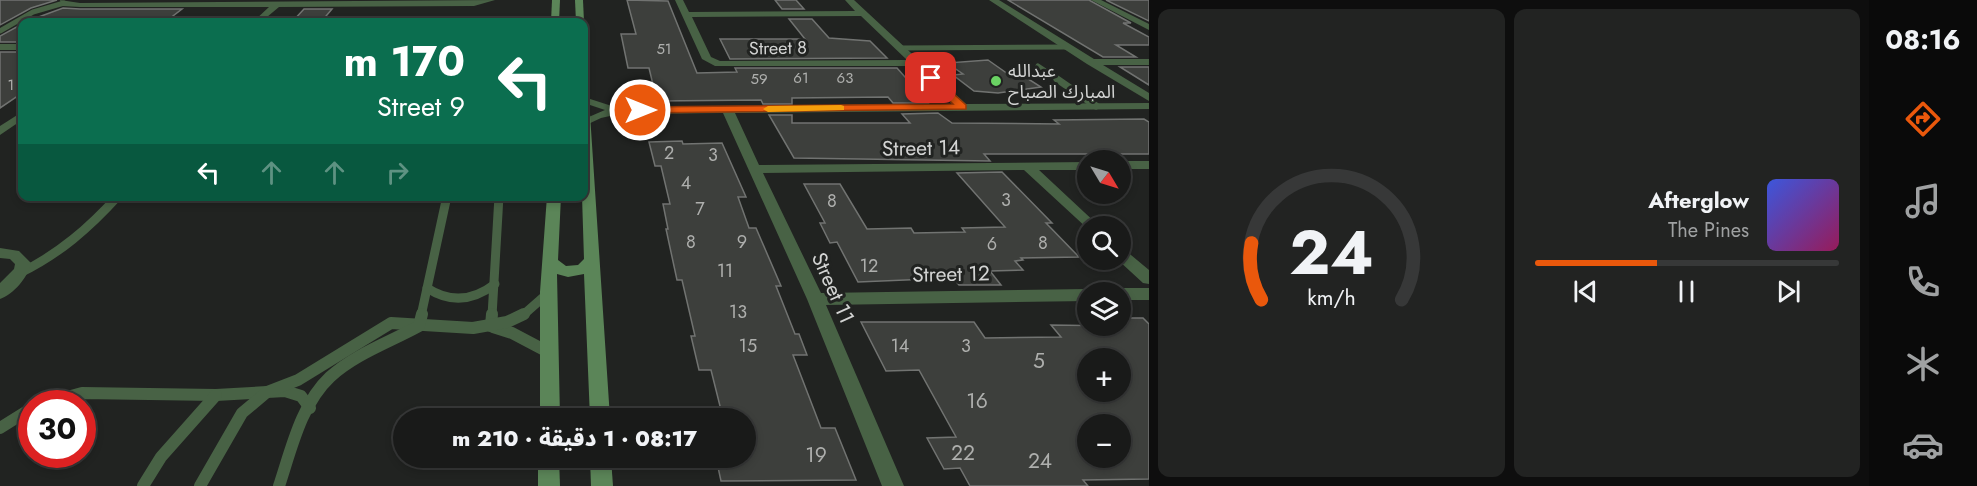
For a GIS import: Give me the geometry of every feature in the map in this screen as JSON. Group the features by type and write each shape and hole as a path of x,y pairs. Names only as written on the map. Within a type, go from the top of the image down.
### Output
{"main road":[{"path":"555,18 556,0"},
{"path":"579,0 580,18"},
{"path":"588,182 600,408"},
{"path":"550,408 548,292 554,201"},
{"path":"550,260 558,269 576,271 589,266 593,256"},
{"path":"549,468 549,486"},
{"path":"601,468 602,486"}],"street":[{"path":"64,2 276,5 474,4 491,0"},
{"name":"Street 8","path":"679,0 706,59 722,65 915,63"},
{"path":"849,0 962,107"},
{"path":"993,0 1149,98"},
{"path":"1095,0 1149,27"},
{"path":"261,18 276,5"},
{"path":"687,15 862,13"},
{"path":"0,47 18,47"},
{"path":"1090,62 1149,62"},
{"path":"588,101 619,111"},
{"path":"588,121 598,115 619,111 1149,106"},
{"name":"Street 11","path":"727,110 815,299 893,486"},
{"path":"0,130 18,118"},
{"path":"1131,165 1149,165"},
{"path":"1027,166 1081,216"},
{"name":"Street 14","path":"754,169 1077,166"},
{"path":"0,253 19,257 23,263 20,273 0,293"},
{"path":"1131,263 1149,279"},
{"path":"1131,294 1149,294"},
{"name":"Street 12","path":"815,299 1077,295"}],"lane":[{"path":"23,18 33,12 64,2"},
{"path":"0,31 18,21"},
{"path":"900,48 1066,47"},
{"path":"1038,66 1096,106"},
{"path":"20,273 44,262 75,241 113,201"},
{"path":"279,486 310,408 322,386 341,369 419,326 446,201"},
{"path":"491,326 499,201"},
{"path":"428,288 443,297 466,299 488,291 495,284"},
{"path":"200,486 242,413 267,393 298,380 391,323 409,321 419,326 491,326 522,316 538,305 548,292"},
{"path":"491,326 512,333 550,354"},
{"path":"96,393 216,395 293,392 301,396 310,408"},
{"path":"143,486 168,449 216,395"},
{"path":"0,428 18,417"}],"building":[{"path":"0,0 57,0 31,8 0,25"},
{"path":"627,0 668,1 697,73 737,72 735,68 897,68 928,103 893,103 888,97 792,98 792,104 763,104 761,100 657,101 649,68 628,68 621,34 636,34"},
{"path":"775,0 796,0 804,9 782,9"},
{"path":"1008,0 1089,0 1131,23 1123,23 1149,37 1149,45 1116,45 1136,57 1103,57"},
{"path":"1106,0 1149,0 1149,21"},
{"path":"63,8 182,9 170,18 36,18"},
{"path":"304,9 332,9 324,18 296,18"},
{"path":"789,19 812,19 829,38 870,41 887,58 730,59 720,39 805,39"},
{"path":"18,26 18,42 0,42 0,36"},
{"path":"0,52 18,52 18,96 0,108"},
{"name":"عبدالله المبارك الصباح","path":"988,60 1008,74 1019,73 1041,87 998,93 974,91 953,75 963,74 947,63"},
{"path":"1120,67 1149,67 1149,85"},
{"path":"938,113 952,123 1059,124 1054,120 1144,119 1149,122 1149,154 1131,154 1131,150 1077,150 1077,154 984,154 990,161 794,158 769,115 792,115 792,123 910,123 902,114"},
{"path":"649,142 722,143 746,197 738,197 749,228 756,228 781,286 776,286 795,334 799,334 807,355 793,355 821,428 835,428 856,480 721,481 718,468 756,468 756,408 720,408 711,370 699,370 691,336 695,336 682,280 677,280 666,229 668,229 663,204 670,204 661,166 655,166"},
{"path":"1002,172 1052,223 1046,223 1077,257 1021,258 1023,260 1015,261 1023,270 990,271 1001,285 959,285 953,278 858,282 837,242 830,243 820,223 825,223 804,184 840,184 867,229 911,228 914,233 965,232 962,228 1005,227 957,173"},
{"path":"1131,318 1143,318 1149,324 1149,479 1083,480 1088,486 970,486 960,468 944,469 927,438 956,437 919,370 886,371 861,322 974,322 985,338 1061,337 1051,325 1077,325 1077,336 1131,336"}],"slow traffic":[{"path":"768,109 841,108"}],"place":[{"name":"عبدالله المبارك الصباح","path":"996,81"}],"route":[{"path":"640,110 962,107 931,78"}]}
